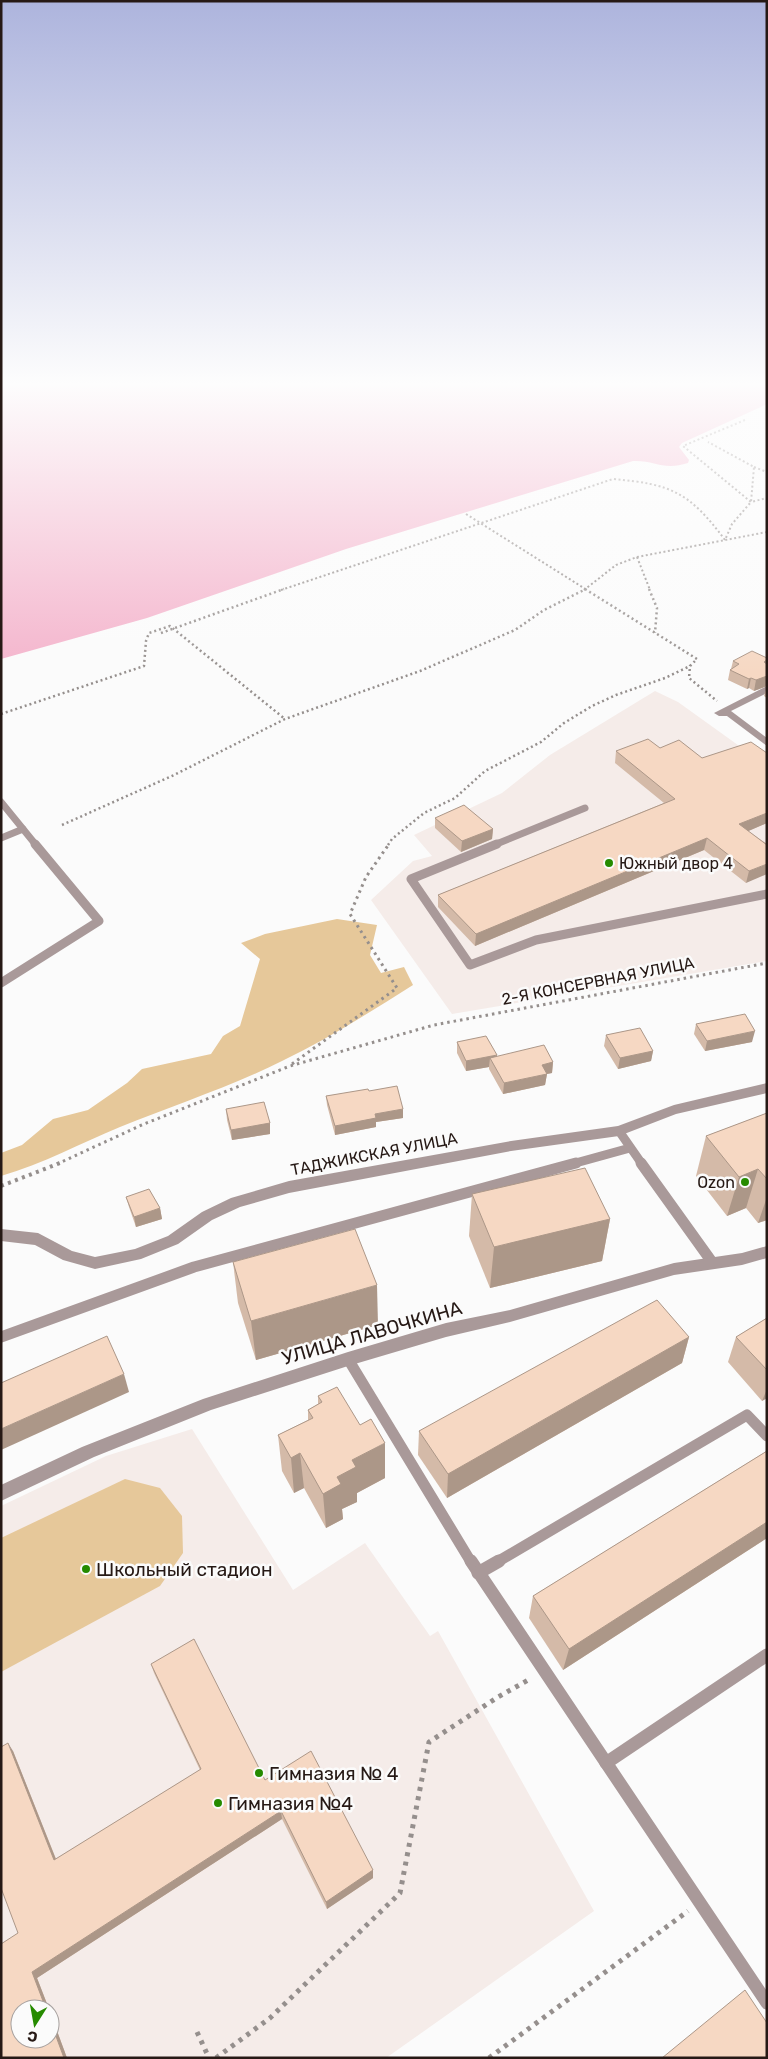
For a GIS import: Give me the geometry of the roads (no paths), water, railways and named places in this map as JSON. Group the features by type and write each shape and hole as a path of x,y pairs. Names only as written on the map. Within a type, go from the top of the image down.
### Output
{"street":[{"path":"767,690 719,713 729,713 767,743"},
{"name":"ТАДЖИКСКАЯ УЛИЦА","path":"1,1235 38,1239 68,1256 95,1263 136,1255 173,1240 207,1216 236,1202 289,1187 511,1146 619,1131 674,1110 767,1088"},
{"name":"УЛИЦА ЛАВОЧКИНА","path":"1,1493 88,1452 209,1404 348,1359 446,1330 510,1316 674,1269 742,1259 767,1252"}],"lane":[{"path":"1,802 99,921 1,983"},
{"path":"585,808 411,879 470,965 536,940 767,894"},
{"path":"1,838 23,829"},
{"path":"619,1131 712,1262"},
{"path":"1,1337 194,1267 630,1148"},
{"path":"348,1359 478,1574 767,2003"},
{"path":"478,1574 747,1415 767,1436"},
{"path":"606,1763 767,1655"}],"place":[{"name":"Южный двор 4","path":"609,863"},
{"name":"Ozon","path":"745,1182"},
{"name":"Школьный стадион","path":"86,1569"},
{"name":"Гимназия № 4","path":"259,1773"},
{"name":"Гимназия №4","path":"218,1803"}]}
